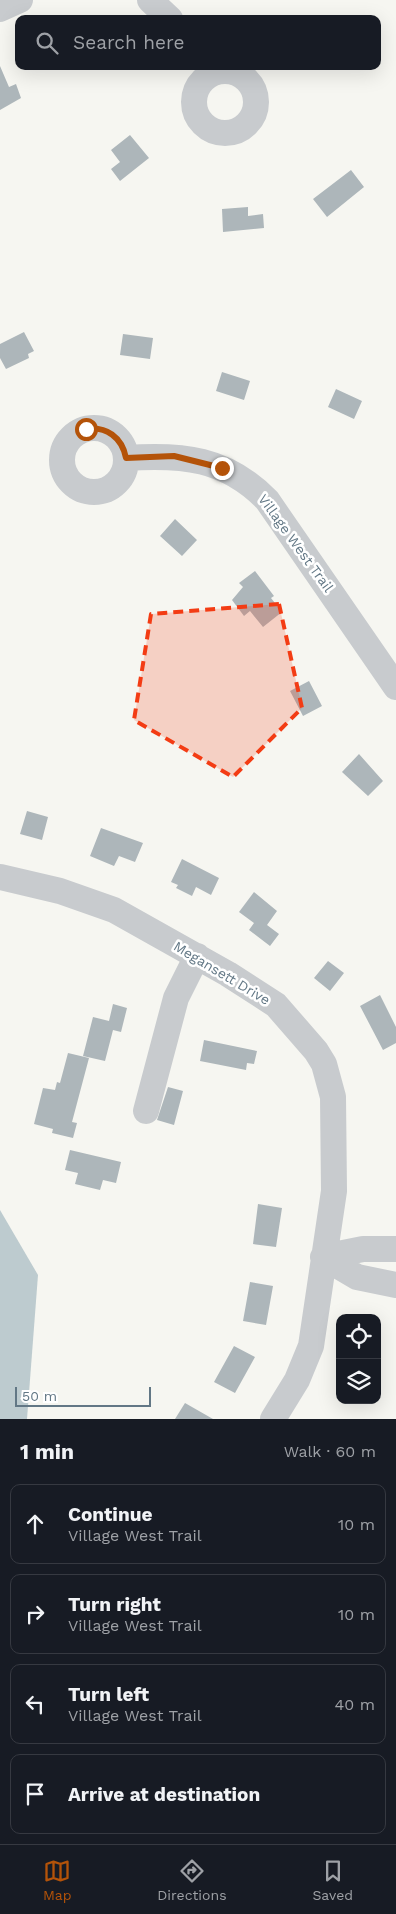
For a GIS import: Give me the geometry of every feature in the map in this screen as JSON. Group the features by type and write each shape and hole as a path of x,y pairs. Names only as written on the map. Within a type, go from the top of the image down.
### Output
{"street":[{"path":"0,9 20,0"},
{"path":"150,0 166,15"},
{"name":"Village West Trail","path":"126,458 158,455 190,458 222,468 253,485 275,511 396,687"},
{"name":"Megansett Drive","path":"0,877 89,899 114,910 196,956 276,1005 316,1051 324,1064 333,1097 334,1191 311,1346 297,1380 274,1419"},
{"path":"146,1111 176,998 196,956"},
{"path":"323,1258 364,1249 396,1249"},
{"path":"323,1258 357,1277 396,1285"}],"highlighted area":[{"path":"279,604 302,708 233,777 134,720 151,614"}],"shaded area":[{"path":"0,1210 38,1275 27,1419 0,1419"}],"building":[{"path":"0,66 9,87 16,84 21,98 0,110"},
{"path":"130,135 149,158 120,181 111,169 120,162 111,150"},
{"path":"351,170 364,187 327,217 313,199"},
{"path":"248,207 248,216 263,214 264,228 223,232 222,209"},
{"path":"24,332 34,351 28,354 29,358 6,369 0,358 0,344"},
{"path":"123,334 153,338 150,359 120,355"},
{"path":"222,372 250,381 244,400 216,391"},
{"path":"336,389 362,401 354,419 328,407"},
{"path":"175,519 197,540 182,556 160,536"},
{"path":"255,571 274,596 271,598 282,612 263,627 250,611 244,616 232,600 243,587 239,583"},
{"path":"309,681 322,706 303,716 290,691"},
{"path":"359,754 383,781 368,796 342,772"},
{"path":"27,811 48,817 42,840 20,834"},
{"path":"101,828 143,843 135,862 119,856 114,866 90,856"},
{"path":"182,859 219,878 211,895 196,887 192,896 176,888 178,885 171,882"},
{"path":"254,892 277,911 267,925 279,934 270,946 249,930 254,923 239,912"},
{"path":"328,961 344,973 330,991 314,978"},
{"path":"380,995 396,1027 396,1043 383,1050 360,1006"},
{"path":"113,1004 127,1008 121,1032 113,1030 105,1061 83,1056 93,1017 109,1021"},
{"path":"204,1040 257,1051 254,1064 247,1063 246,1070 200,1061"},
{"path":"68,1053 89,1058 72,1122 77,1123 73,1138 52,1133 53,1129 34,1124 43,1088 55,1090 57,1082 60,1083"},
{"path":"168,1087 183,1091 174,1125 157,1120"},
{"path":"70,1150 121,1162 116,1183 103,1180 100,1190 75,1184 78,1173 65,1170"},
{"path":"258,1204 282,1208 276,1247 253,1244"},
{"path":"250,1282 273,1286 266,1325 243,1321"},
{"path":"234,1346 255,1357 235,1393 214,1382"},
{"path":"185,1403 213,1419 175,1419"}],"route":[{"path":"86,429 100,428 118,438 125,450 126,458 158,455 174,456 190,458 222,468"}]}
